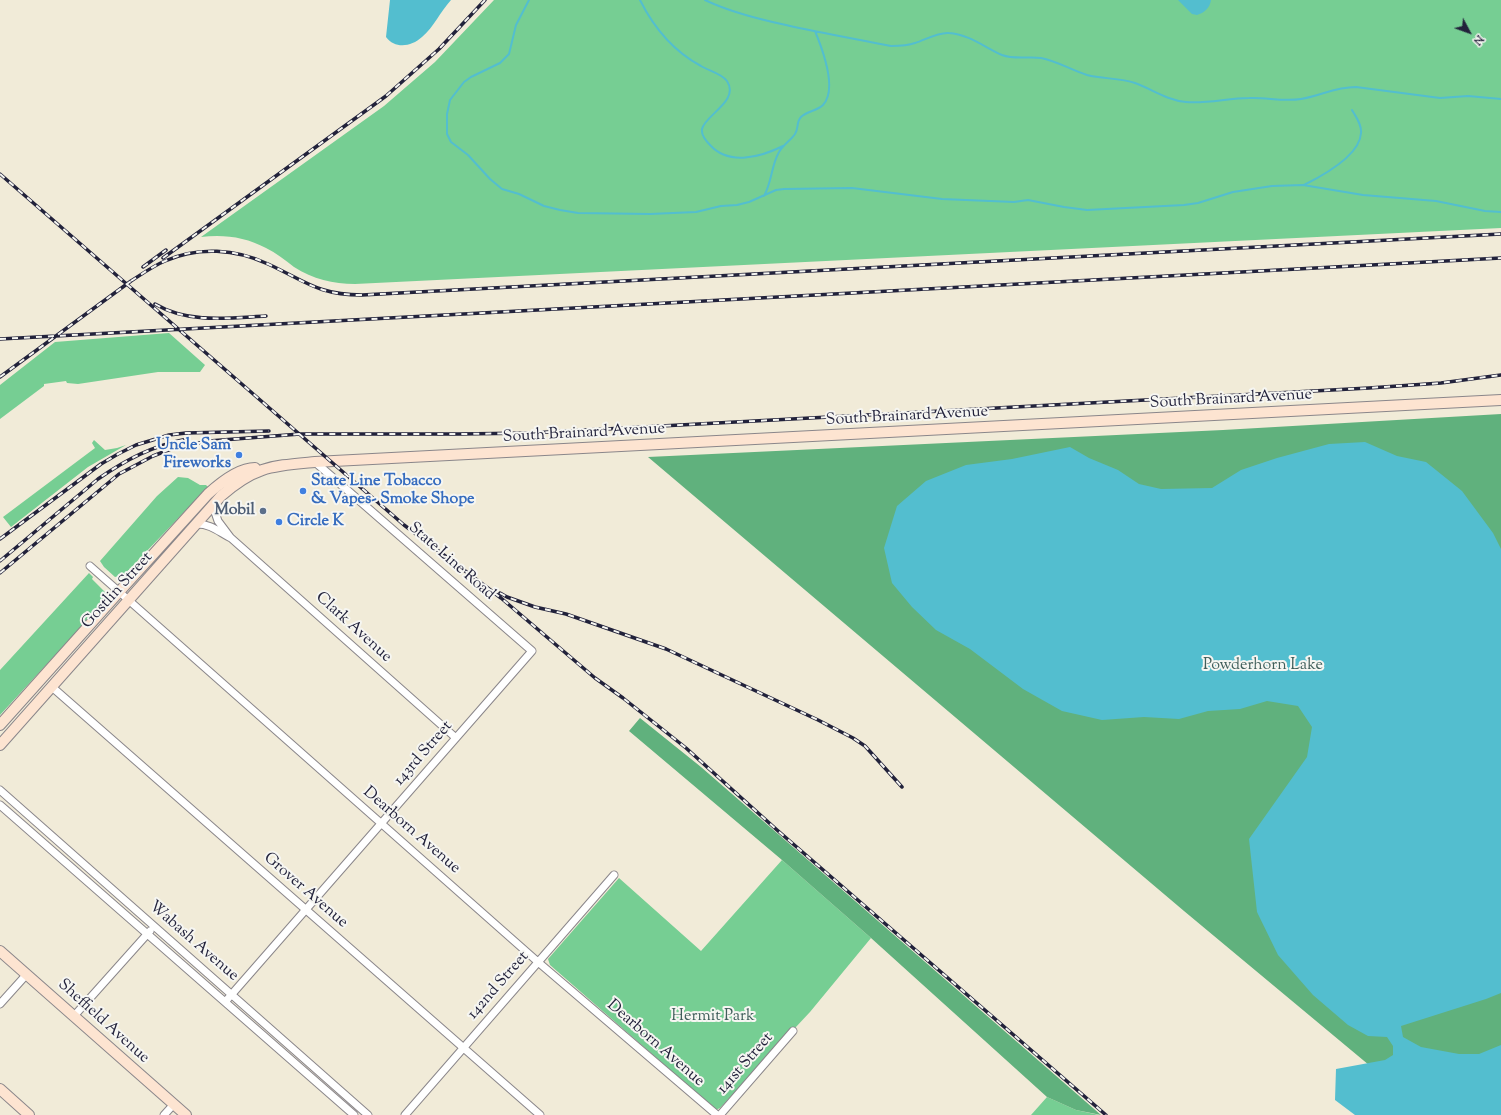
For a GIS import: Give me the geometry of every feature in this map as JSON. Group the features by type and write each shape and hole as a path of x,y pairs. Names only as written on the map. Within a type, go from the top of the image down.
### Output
{"main road":[{"name":"South Brainard Avenue","path":"315,462 1501,400"},
{"name":"Gostlin Street","path":"0,745 221,496 252,473 279,465 315,462"},
{"name":"Gostlin Street","path":"0,724 118,592 215,488 238,472 250,468 267,468"},
{"name":"Sheffield Avenue","path":"0,951 186,1115"},
{"path":"0,1089 29,1115"}],"street":[{"name":"State Line Road","path":"315,462 532,651"},
{"name":"Clark Avenue","path":"213,506 218,522 231,538"},
{"name":"Clark Avenue","path":"197,524 206,524 214,527 231,538 456,738"},
{"name":"Dearborn Avenue","path":"90,566 538,962 717,1115"},
{"name":"143rd Street","path":"225,1002 532,651"},
{"name":"Grover Avenue","path":"52,687 540,1115"},
{"name":"Wabash Avenue","path":"0,790 368,1115"},
{"name":"Wabash Avenue","path":"0,804 354,1115"},
{"name":"142nd Street","path":"405,1115 614,875"},
{"path":"74,1016 154,926"},
{"path":"0,1004 27,974"},
{"name":"141st Street","path":"720,1115 793,1031"},
{"path":"164,1115 174,1104"}],"green space":[{"path":"494,0 1501,0 1501,228 355,284 331,282 308,275 270,250 250,241 226,236 201,237 384,106 435,62"},
{"path":"169,333 205,365 200,372 158,372 78,384 67,383 66,381 44,384 44,386 0,419 0,385 55,342"},
{"name":"Powderhorn Lake","path":"1501,414 1501,1115 1429,1115 1184,911 648,457 1223,430"},
{"path":"94,440 105,450 126,445 88,467 11,527 3,517 95,448 92,443"},
{"path":"178,477 188,478 200,485 206,485 208,487 124,575 115,577 100,561 157,496"},
{"path":"89,573 93,577 92,579 107,594 105,601 0,715 0,670"},
{"path":"640,718 701,767 1101,1115 1076,1110 1047,1097 782,860 629,731"},
{"name":"Hermit Park","path":"782,860 871,938 810,1012 720,1108 716,1110 550,965 548,959 619,878 701,951"},
{"path":"1047,1097 1076,1110 1099,1115 1031,1115"}],"water":[{"path":"390,0 451,0 434,24 418,40 408,45 398,45 386,37"},
{"path":"1178,0 1211,0 1206,10 1197,15 1192,14"},
{"name":"Powderhorn Lake","path":"1365,442 1397,456 1426,462 1462,491 1493,533 1501,549 1501,993 1401,1026 1403,1037 1421,1047 1459,1054 1479,1054 1501,1045 1501,1115 1355,1115 1335,1100 1336,1069 1385,1060 1393,1055 1393,1046 1387,1037 1368,1036 1348,1025 1313,995 1278,955 1257,912 1249,839 1307,757 1312,727 1298,706 1267,701 1240,709 1208,711 1179,719 1144,717 1102,720 1062,711 1023,689 970,649 936,630 912,607 892,583 884,548 897,506 926,481 966,465 1012,459 1070,447 1089,458 1118,470 1139,484 1161,489 1212,488 1241,470 1277,458 1329,444"}],"waterway":[{"path":"529,0 516,25 509,54 500,63 464,82 450,100 447,114 447,134 451,142 468,155 490,179 502,189 519,194 544,206 560,210 578,213 650,214 696,212 721,206 737,205 749,202 776,190 852,188 942,199 1014,202 1028,200 1087,210 1184,205 1198,203 1233,192 1272,186 1303,185 1363,195 1436,201 1485,211 1501,212"},
{"path":"640,0 658,29 673,46 691,60 718,74 727,81 730,88 729,95 726,101 704,124 702,131 705,140 718,152 726,156 745,158 765,153 783,146"},
{"path":"705,0 734,12 765,20 812,31 891,46 912,44 932,36 945,33 956,34 970,39 1002,55 1017,58 1047,59 1087,75 1135,83 1166,97 1186,102 1249,98 1294,100 1308,98 1348,87 1440,98 1468,96 1501,99"},
{"path":"764,196 769,185 776,157 781,149 795,134 799,119 806,113 821,107 827,98 829,79 825,58 815,31"},
{"path":"1304,185 1339,164 1354,149 1359,141 1361,127 1352,110"}],"railway":[{"path":"163,258 386,96 439,49 485,0"},
{"path":"0,174 404,525 501,598 595,678 623,698 686,748 777,830 1106,1115"},
{"path":"131,281 165,261 178,256 204,251 217,251 243,255 268,264 323,290 334,293 362,295 1501,234"},
{"path":"143,267 166,250"},
{"path":"0,339 1501,258"},
{"path":"0,377 131,281"},
{"path":"155,304 181,315 195,317 224,318 266,316"},
{"path":"0,573 119,474 153,456 171,449 209,441 300,434 531,433 1369,388 1441,383 1501,375"},
{"path":"0,539 101,464 136,445 169,435 186,433 269,431"},
{"path":"0,561 98,479 130,459 151,449 187,439"},
{"path":"500,593 535,607 566,614 666,649 818,720 865,746 902,787"}],"place":[{"name":"Uncle Sam Fireworks","path":"239,455"},
{"name":"State Line Tobacco & Vapes- Smoke Shope","path":"303,491"},
{"name":"Mobil","path":"263,511"},
{"name":"Circle K","path":"279,522"}]}
